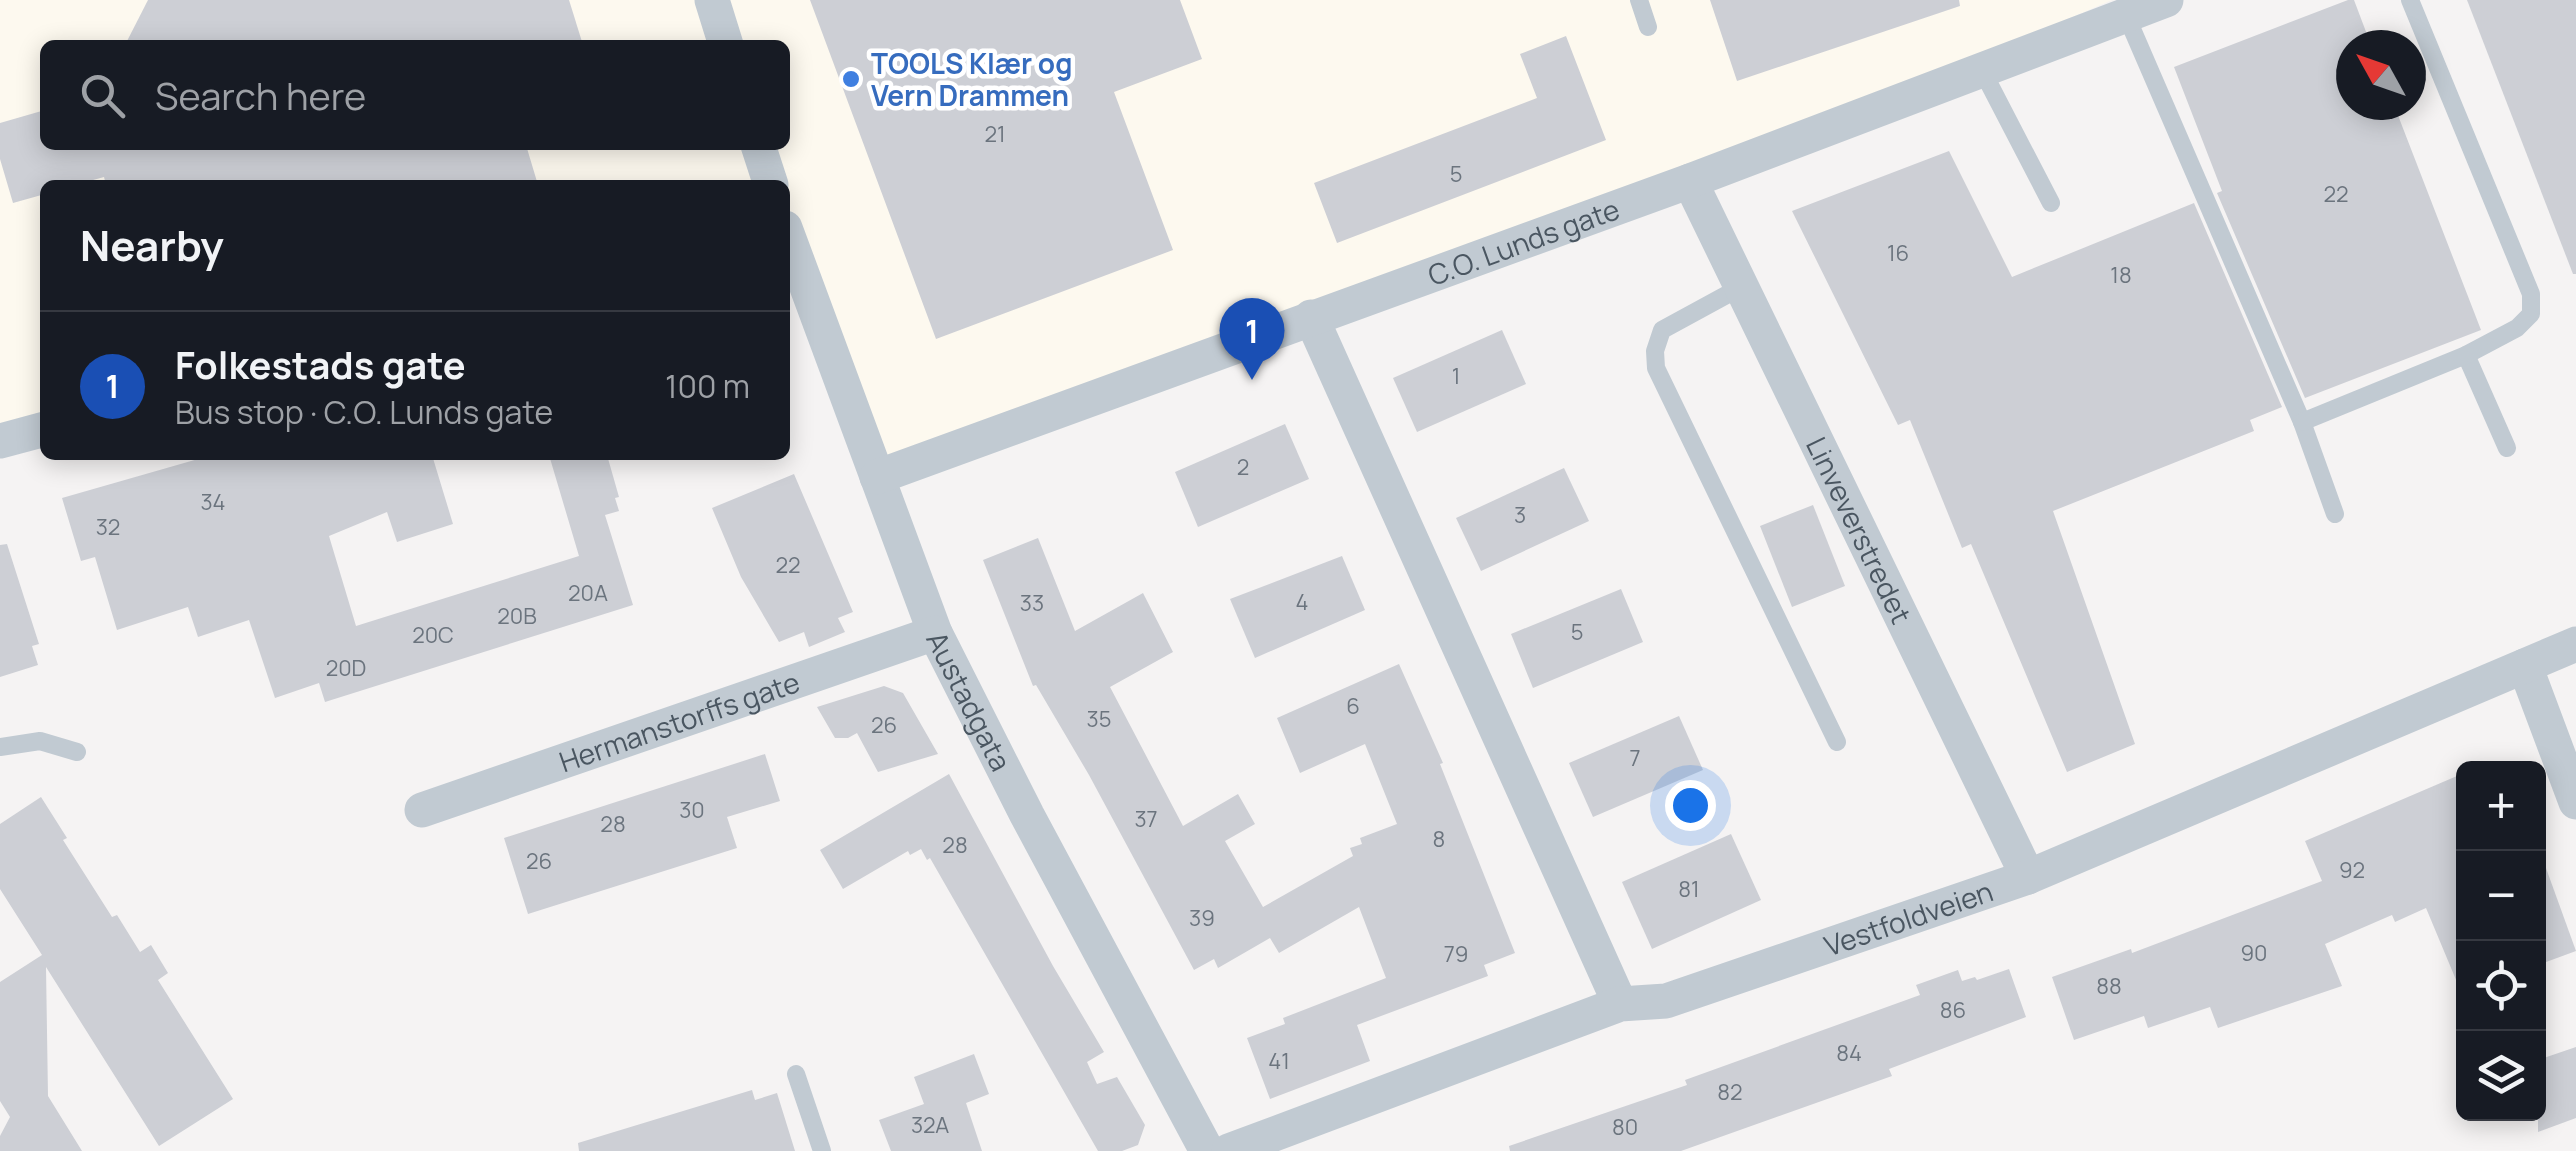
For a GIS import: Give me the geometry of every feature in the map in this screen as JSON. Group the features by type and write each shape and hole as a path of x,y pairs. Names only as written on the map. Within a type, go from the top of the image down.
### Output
{"street":[{"path":"712,0 724,40"},
{"name":"C.O. Lunds gate","path":"877,477 1690,181 2166,0"},
{"path":"760,150 769,180"},
{"name":"Linveverstredet","path":"1690,181 2028,877"},
{"name":"Austadgata","path":"790,242 936,633 1027,815 1207,1151"},
{"path":"1311,317 1620,1004"},
{"path":"0,442 40,430"},
{"name":"Hermanstorffs gate","path":"422,810 936,633"},
{"name":"Vestfoldveien","path":"1229,1151 1620,1004 1666,1001 2028,877 2576,644"},
{"path":"2525,666 2576,802"}],"lane":[{"path":"1639,0 1648,26"},
{"path":"2302,422 2466,355 2517,328 2531,314 2531,294 2410,0"},
{"path":"2126,15 2302,422 2335,514"},
{"path":"1982,70 2051,203"},
{"path":"1742,287 1662,330 1655,350 1656,368 1836,742"},
{"path":"2466,355 2507,448"},
{"path":"0,748 40,741 77,752"},
{"path":"796,1074 822,1151"}],"shaded area":[{"path":"0,0 2112,0 1690,181 877,477 790,242 790,180 40,180 40,430 0,441"}],"building":[{"path":"148,0 569,0 581,40 128,40"},
{"path":"810,0 1180,0 1202,59 1114,92 1173,250 936,339"},
{"path":"1710,0 1959,0 1960,6 1737,81"},
{"path":"2354,0 2365,30 2336,30 2336,120 2400,120 2481,330 2305,398 2217,193 2222,191 2174,67"},
{"path":"2467,0 2576,0 2576,274 2573,274"},
{"path":"1566,36 1606,140 1337,243 1314,183 1537,98 1520,54"},
{"path":"40,111 40,150 528,150 536,180 104,177 40,180 40,195 13,203 0,159 0,123"},
{"path":"1949,151 2012,277 2194,203 2282,407 2250,420 2254,431 2053,511 2135,744 2067,772 1971,544 1962,548 1910,420 1898,425 1792,211"},
{"path":"1502,330 1526,384 1417,432 1393,378"},
{"path":"1285,424 1309,479 1198,527 1175,472"},
{"path":"195,460 434,460 453,524 397,542 387,512 329,536 356,626 579,556 550,460 608,460 619,511 605,515 633,605 325,702 319,683 275,698 249,620 198,637 188,607 117,630 95,557 81,561 62,498"},
{"path":"1564,468 1589,521 1481,571 1456,518"},
{"path":"794,474 853,612 838,618 845,632 809,647 804,632 779,642 741,577 712,508"},
{"path":"1813,505 1845,586 1792,607 1760,526"},
{"path":"1038,538 1075,631 1143,593 1173,652 1110,687 1183,826 1238,794 1255,824 1225,841 1263,907 1353,856 1350,848 1362,844 1360,838 1397,824 1365,744 1300,773 1277,718 1399,664 1443,763 1440,764 1515,953 1484,965 1488,976 1357,1025 1370,1061 1270,1099 1247,1038 1285,1024 1283,1018 1386,978 1359,907 1279,953 1270,938 1218,968 1214,959 1194,970 1089,775 1036,685 1033,686 983,560"},
{"path":"7,544 39,644 32,646 38,665 0,677 0,545"},
{"path":"1342,556 1365,610 1255,658 1230,599"},
{"path":"1621,589 1643,642 1533,688 1511,634"},
{"path":"884,686 903,693 938,754 878,772 857,733 835,738 817,707"},
{"path":"1679,716 1703,770 1593,817 1569,763"},
{"path":"765,754 780,801 727,817 737,848 528,914 504,838"},
{"path":"949,774 1104,1052 1087,1062 1097,1084 1117,1077 1145,1125 1138,1145 1122,1151 1098,1151 930,858 927,860 921,849 910,855 908,851 843,889 820,850"},
{"path":"2456,776 2456,980 2426,908 2395,922 2392,915 2325,944 2342,986 2218,1028 2210,1007 2148,1028 2144,1016 2074,1040 2052,977 2131,949 2132,953 2322,881 2305,841"},
{"path":"41,797 112,917 117,915 140,952 151,945 168,973 158,980 233,1099 159,1146 46,967 48,1096 82,1151 0,1151 0,1136 10,1117 0,1101 0,982 42,955 0,889 0,824"},
{"path":"1731,834 1761,900 1652,949 1622,882"},
{"path":"2546,868 2576,951 2546,962"},
{"path":"2009,969 2026,1017 1889,1069 1892,1076 1681,1151 1510,1151 1509,1146 1687,1085 1685,1080 1920,995 1916,985 1958,970 1962,981"},
{"path":"2576,1047 2576,1118 2538,1132 2538,1121 2546,1121 2546,1057"},
{"path":"974,1054 989,1094 966,1103 982,1151 891,1151 879,1120 924,1104 914,1077"},
{"path":"752,1090 755,1100 777,1093 795,1151 579,1151 578,1143"}],"place":[{"name":"TOOLS Klær og Vern Drammen","path":"851,79"},
{"name":"Folkestads gate","path":"1252,380"}]}
